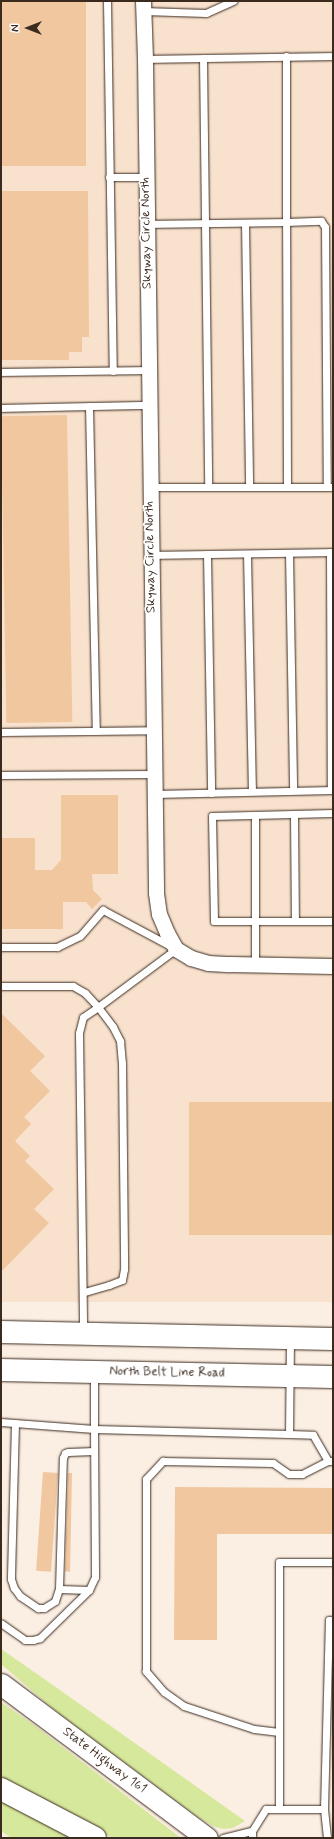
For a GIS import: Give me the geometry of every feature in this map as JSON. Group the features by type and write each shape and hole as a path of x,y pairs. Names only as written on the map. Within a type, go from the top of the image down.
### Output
{"main road":[{"path":"1,1332 333,1339"},
{"name":"North Belt Line Road","path":"1,1370 333,1377"},
{"name":"State Highway 161","path":"1,1684 207,1838"},
{"path":"1,1789 94,1838"}],"street":[{"name":"Skyway Circle North","path":"143,6 145,59 156,894 159,914 167,934 176,949"},
{"path":"176,949 191,958 208,963 333,966"}],"lane":[{"path":"107,1 113,371"},
{"path":"143,6 206,13 233,1"},
{"path":"286,56 287,487"},
{"path":"145,59 333,56"},
{"path":"203,58 208,487"},
{"path":"109,177 146,177"},
{"path":"147,224 321,221 325,227 330,487 150,487"},
{"path":"245,223 249,487"},
{"path":"1,372 149,370"},
{"path":"1,408 149,405"},
{"path":"89,406 96,731"},
{"path":"151,555 332,552 332,790 155,794"},
{"path":"290,553 293,790"},
{"path":"207,554 211,793"},
{"path":"247,554 252,791"},
{"path":"1,732 154,730"},
{"path":"1,775 154,774"},
{"path":"333,813 212,816 214,921 333,921"},
{"path":"294,814 295,921"},
{"path":"255,815 255,965"},
{"path":"1,947 56,947 80,936 103,910 176,949 83,1017 79,1033 84,1292 83,1333"},
{"path":"1,986 73,986 85,993 98,1007 113,1027 120,1041 122,1056 124,1269 122,1280 109,1286 84,1292"},
{"path":"288,1434 290,1338"},
{"path":"1,1624 25,1640 40,1638 89,1590 95,1577 94,1372"},
{"path":"1,1422 94,1429 313,1435 330,1461 302,1474 290,1474 273,1463 163,1461 146,1479 146,1671 164,1692 184,1706 254,1729 279,1732"},
{"path":"15,1423 11,1579 14,1588 20,1596 38,1608 44,1608 55,1600 59,1589 62,1458 65,1453 68,1452 94,1451"},
{"path":"279,1809 279,1562 333,1562"},
{"path":"59,1589 89,1590"},
{"path":"327,1838 324,1809 329,1620 333,1620"},
{"path":"223,1838 252,1835 266,1810 324,1809"}],"shaded area":[{"path":"1,1 333,1 333,1302 1,1302"}],"green space":[{"path":"1,1649 245,1821 233,1828 223,1829 213,1826 195,1815 53,1709 1,1664"},
{"path":"1,1702 34,1725 181,1838 113,1838 1,1781"},
{"path":"1,1800 74,1838 11,1838 1,1831"}],"building":[{"path":"1,1 86,1 86,166 1,166"},
{"path":"1,191 88,191 89,337 82,337 82,352 69,352 69,360 1,360"},
{"path":"67,415 72,722 6,723 1,416"},
{"path":"61,795 118,795 118,874 92,874 93,890 102,899 92,909 86,902 63,902 63,929 1,929 1,838 35,838 35,870 52,870 61,860"},
{"path":"1,1013 45,1056 30,1071 50,1091 24,1117 31,1124 15,1141 30,1156 25,1161 54,1189 34,1209 49,1223 1,1272"},
{"path":"189,1102 333,1102 333,1235 189,1235"},
{"path":"43,1472 58,1473 51,1572 36,1571"},
{"path":"68,1473 72,1473 70,1572 65,1571"},
{"path":"175,1487 333,1488 333,1534 217,1534 217,1640 174,1640"}]}
